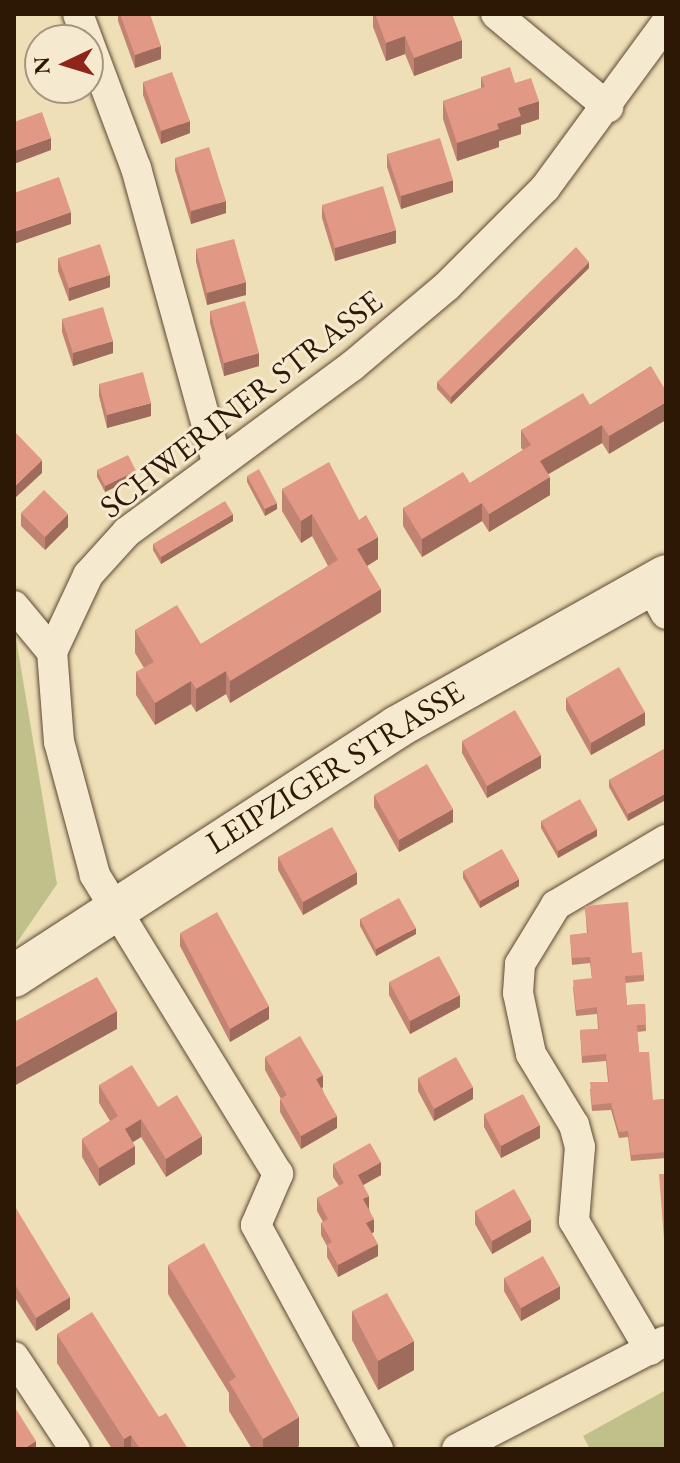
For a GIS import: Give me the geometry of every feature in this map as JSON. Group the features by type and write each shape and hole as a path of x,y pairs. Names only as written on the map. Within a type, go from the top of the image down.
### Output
{"main road":[{"name":"LEIPZIGER STRASSE","path":"14,976 397,727 661,592"}],"street":[{"path":"78,14 136,168 217,463"},
{"path":"496,14 608,107"},
{"name":"SCHWERINER STRASSE","path":"378,1449 256,1225 278,1174 95,875 59,742 52,652 88,575 127,532 352,366 447,286 545,188 608,107 666,23"},
{"path":"14,606 52,652"},
{"path":"457,1449 658,1345 574,1221 580,1147 574,1125 531,1054 518,993 520,964 556,905 666,840"},
{"path":"14,1357 75,1449"}],"green space":[{"path":"14,626 57,884 16,944 14,940"},
{"path":"666,1390 666,1449 590,1449 583,1436"}],"building":[{"path":"120,14 150,14 161,46 135,55"},
{"path":"375,14 452,14 462,40 414,58 405,36 386,43"},
{"path":"510,67 515,83 531,78 539,101 518,108 521,116 497,124 499,129 457,143 443,101 485,87 481,77"},
{"path":"172,72 190,121 161,131 143,82"},
{"path":"42,112 51,138 14,151 14,122"},
{"path":"440,138 453,180 401,196 387,154"},
{"path":"209,147 226,201 191,211 175,158"},
{"path":"59,177 71,212 14,232 14,193"},
{"path":"383,186 396,230 335,248 322,205"},
{"path":"234,239 246,282 207,293 196,249"},
{"path":"100,244 110,275 69,288 58,258"},
{"path":"576,247 589,262 451,397 437,382"},
{"path":"245,301 259,353 224,363 210,311"},
{"path":"103,307 113,341 73,353 62,319"},
{"path":"651,366 666,391 666,402 609,436 602,425 540,461 550,477 489,514 482,503 422,539 403,508 463,472 470,483 531,445 521,430 583,393 590,405"},
{"path":"143,372 151,403 107,415 99,384"},
{"path":"14,431 42,460 14,487"},
{"path":"128,455 136,471 105,486 97,470"},
{"path":"329,462 359,520 366,515 378,537 357,549 381,589 230,681 226,671 196,689 191,681 155,703 136,672 154,662 135,630 177,605 201,644 338,560 312,514 301,521 282,489"},
{"path":"259,469 277,503 265,509 247,476"},
{"path":"44,490 68,514 45,537 21,513"},
{"path":"225,501 233,514 161,557 153,544"},
{"path":"619,667 645,712 591,743 566,698"},
{"path":"515,710 541,755 487,786 462,741"},
{"path":"666,748 666,793 628,814 609,780"},
{"path":"427,764 453,809 399,840 374,795"},
{"path":"580,799 597,829 558,851 541,821"},
{"path":"332,827 357,872 303,902 278,857"},
{"path":"502,849 519,879 480,901 463,871"},
{"path":"399,898 416,928 376,949 360,919"},
{"path":"628,902 632,953 642,952 644,975 625,976 627,1005 645,1004 646,1025 637,1025 639,1052 649,1052 653,1100 666,1099 666,1152 631,1155 628,1131 619,1132 611,1103 592,1105 590,1082 609,1082 606,1054 582,1056 580,1030 599,1029 597,1007 576,1010 573,980 592,978 590,957 572,958 570,935 588,933 585,906"},
{"path":"217,912 269,1006 230,1029 180,933"},
{"path":"439,956 460,995 410,1021 389,982"},
{"path":"97,977 117,1011 14,1068 14,1022"},
{"path":"300,1036 323,1075 316,1079 337,1116 301,1136 280,1099 287,1095 265,1057"},
{"path":"456,1057 473,1087 434,1109 418,1078"},
{"path":"132,1065 158,1107 177,1095 202,1136 166,1159 141,1119 125,1129 135,1146 99,1168 82,1139 118,1116 99,1085"},
{"path":"523,1094 540,1125 501,1146 484,1114"},
{"path":"370,1143 381,1162 358,1175 369,1196 363,1199 374,1219 366,1223 378,1244 338,1265 327,1245 332,1242 321,1223 328,1219 317,1198 344,1183 333,1164"},
{"path":"659,1174 666,1174 665,1252"},
{"path":"514,1189 531,1219 492,1241 475,1211"},
{"path":"14,1205 70,1297 36,1318 14,1283"},
{"path":"204,1243 299,1417 263,1439 229,1382 236,1377 168,1265"},
{"path":"543,1256 560,1286 521,1308 504,1278"},
{"path":"387,1293 414,1341 378,1361 352,1311"},
{"path":"92,1312 159,1417 166,1413 188,1449 140,1449 131,1435 124,1439 57,1334"},
{"path":"14,1406 36,1441 23,1449 14,1449"}]}
